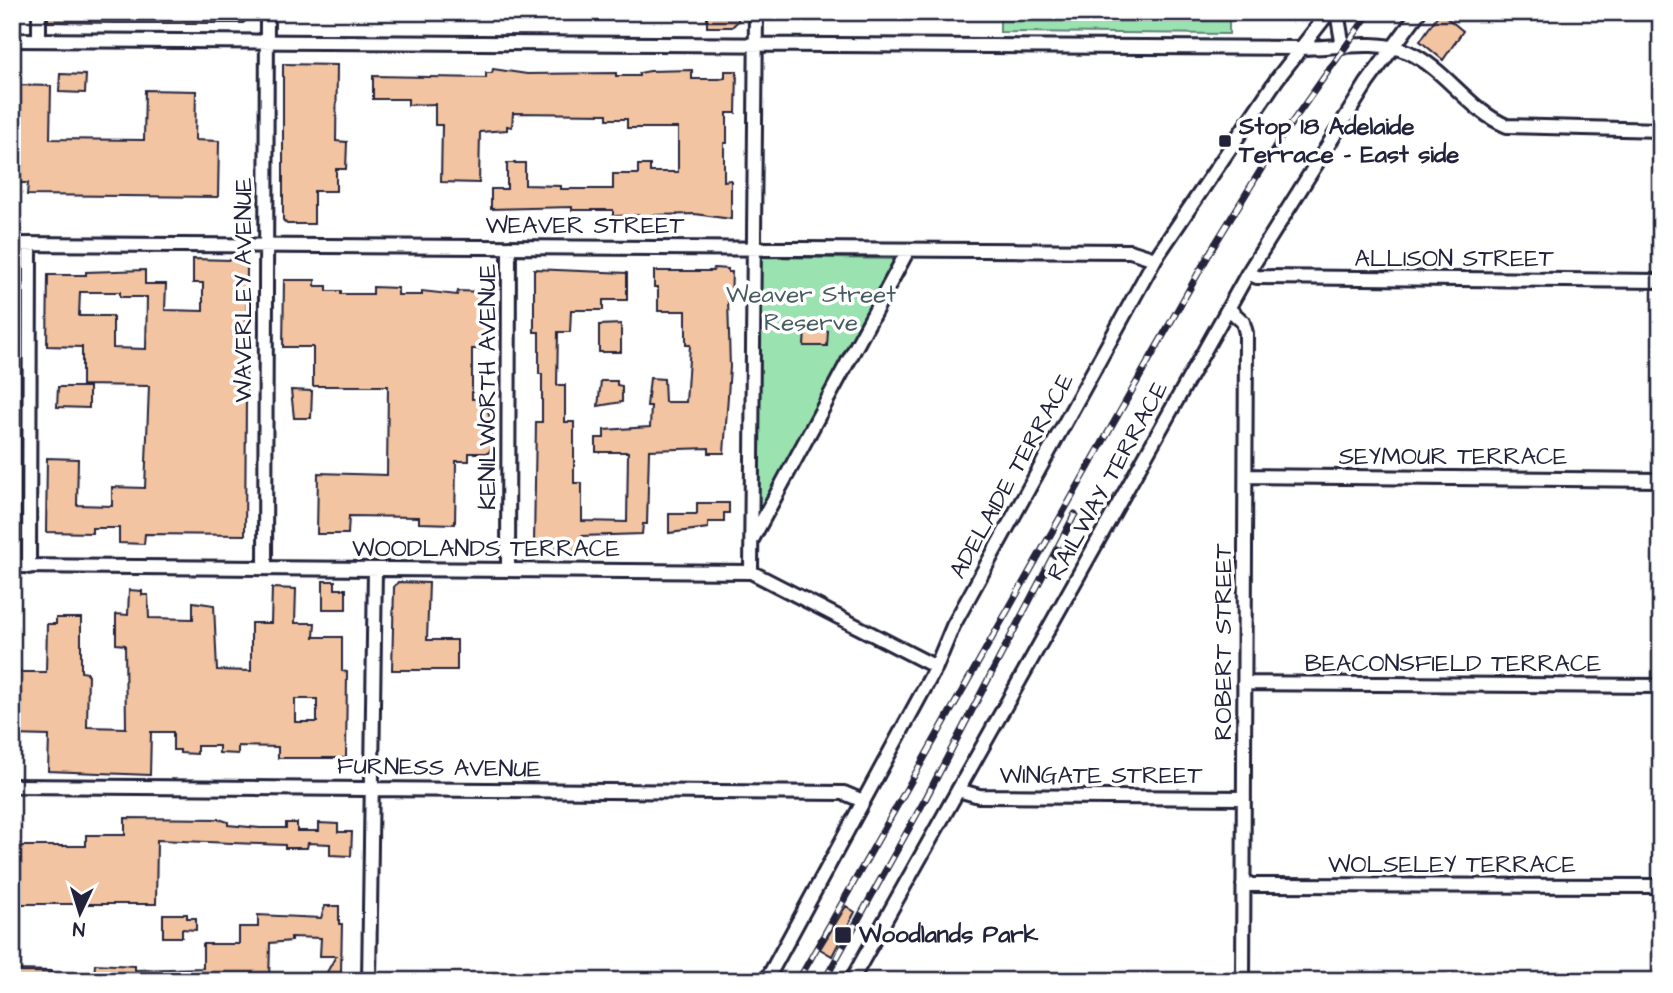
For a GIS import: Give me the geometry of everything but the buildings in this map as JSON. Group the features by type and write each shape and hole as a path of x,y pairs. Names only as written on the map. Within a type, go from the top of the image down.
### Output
{"street":[{"path":"39,12 39,40"},
{"name":"WAVERLEY AVENUE","path":"265,568 264,246 267,12"},
{"path":"751,572 756,12"},
{"name":"ADELAIDE TERRACE","path":"766,981 936,667 953,626 1155,259 1277,79 1329,12"},
{"path":"1337,12 1343,47"},
{"name":"RAILWAY TERRACE","path":"851,981 1248,273 1367,83 1419,12"},
{"path":"12,40 1393,47 1421,60 1489,119 1507,126 1661,130"},
{"name":"WEAVER STREET","path":"12,244 1130,251 1155,259"},
{"path":"29,566 30,244"},
{"name":"KENILWORTH AVENUE","path":"508,570 509,247"},
{"path":"751,541 908,250"},
{"name":"ALLISON STREET","path":"1248,273 1257,277 1325,279 1661,281"},
{"name":"ROBERT STREET","path":"1229,309 1243,322 1247,333 1243,981"},
{"name":"SEYMOUR TERRACE","path":"1246,476 1661,480"},
{"name":"WOODLANDS TERRACE","path":"12,566 751,572 936,667"},
{"path":"369,981 374,569"},
{"name":"BEACONSFIELD TERRACE","path":"1244,683 1661,686"},
{"name":"FURNESS AVENUE","path":"12,786 844,793 863,801"},
{"name":"WINGATE STREET","path":"958,790 984,796 1244,798"},
{"name":"WOLSELEY TERRACE","path":"1243,885 1661,886"}],"green space":[{"path":"1000,12 1229,12 1229,34 1000,32"},
{"name":"Weaver Street Reserve","path":"761,257 898,259 759,510"}],"railway":[{"path":"798,981 1212,249 1276,145 1370,12"},
{"path":"824,981 927,796 1075,514"}],"place":[{"name":"Stop 18 Adelaide Terrace - East side","path":"1225,141"},
{"name":"Woodlands Park","path":"843,935"}]}
